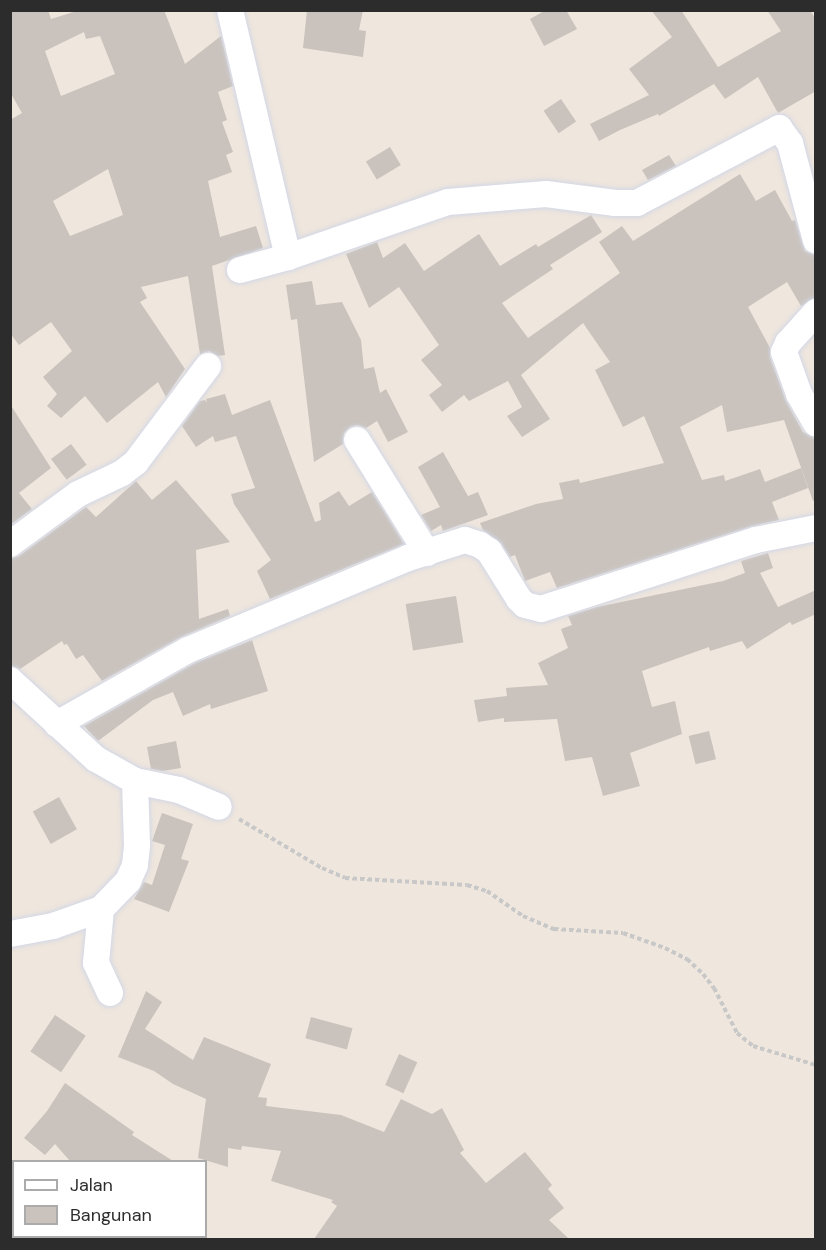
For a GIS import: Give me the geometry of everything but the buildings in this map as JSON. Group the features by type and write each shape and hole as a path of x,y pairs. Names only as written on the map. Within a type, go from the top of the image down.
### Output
{"street":[{"path":"230,10 288,257"},
{"path":"240,270 288,257 448,202 546,194 615,204 637,203 779,128 790,143 816,242"},
{"path":"816,312 788,343 784,352 799,394 816,424"},
{"path":"10,544 78,494 122,473 136,462 208,366"},
{"path":"357,440 427,553"},
{"path":"57,724 188,650 427,553 465,540 480,544 489,551 519,599 525,605 541,609 756,540 814,524"},
{"path":"10,680 96,759 135,781 179,790 219,807"},
{"path":"10,934 53,926 101,909 116,896 128,881 135,865 137,845 135,781"},
{"path":"101,909 96,963 110,993"}],"path":[{"path":"219,807 322,868 345,878 467,885 486,891 523,916 554,929 622,933 665,948 687,959 703,975 714,988 737,1033 753,1046 816,1065"}]}
